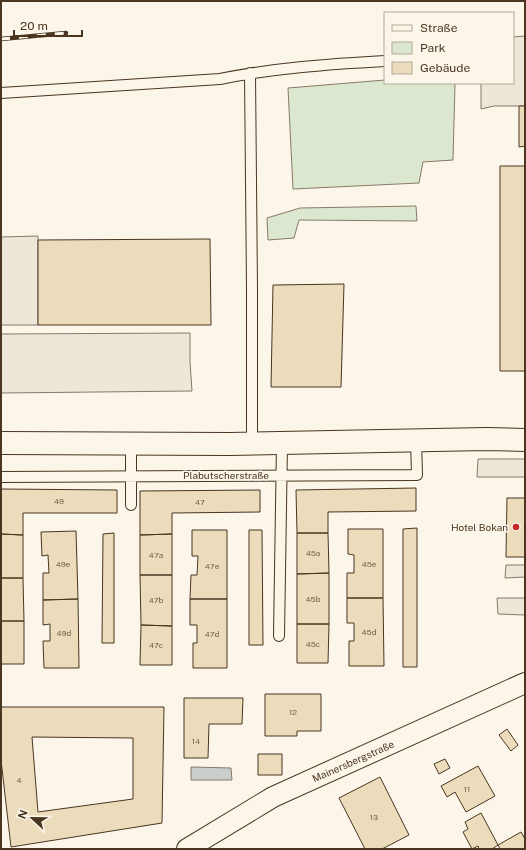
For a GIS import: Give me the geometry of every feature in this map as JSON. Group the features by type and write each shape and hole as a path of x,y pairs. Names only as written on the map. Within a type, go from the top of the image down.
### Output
{"street":[{"path":"1,443 252,443 525,440"},
{"name":"Mainersbergstraße","path":"187,849 273,797 525,683"}],"lane":[{"path":"1,93 220,79 250,73 384,61"},
{"path":"250,73 252,443"},
{"name":"Plabutscherstraße","path":"1,477 131,475 417,475 416,440"},
{"path":"279,636 282,442"},
{"path":"131,443 131,505"}],"green space":[{"path":"384,80 384,84 455,84 453,160 423,162 419,183 293,189 288,88"},
{"path":"416,206 417,221 299,220 294,238 268,240 267,218 300,208"}],"shaded area":[{"path":"525,36 525,106 494,106 481,109 481,84 514,84 514,37"},
{"path":"38,236 38,325 1,325 1,237"},
{"path":"190,333 192,391 1,393 1,334"},
{"path":"478,459 525,459 525,477 477,477"},
{"path":"506,565 525,565 525,577 505,578"},
{"path":"497,598 525,598 525,615 498,614"},
{"path":"191,767 231,768 232,780 191,780"}],"building":[{"path":"519,106 525,106 525,146 519,147"},
{"path":"500,166 525,166 525,371 500,371"},
{"path":"210,239 211,325 38,325 38,240"},
{"path":"344,284 341,387 271,387 273,285"},
{"path":"416,488 416,511 328,512 328,533 297,533 296,490"},
{"path":"1,489 117,490 117,513 23,513 23,535 1,534"},
{"path":"260,490 260,512 172,513 172,534 140,535 140,491"},
{"name":"Hotel Bokan","path":"507,498 525,498 525,557 506,557"},
{"path":"417,528 417,667 403,667 403,529"},
{"path":"348,529 383,529 383,598 347,598 347,573 354,573 354,555 348,554"},
{"path":"192,530 227,530 227,599 190,599 191,575 197,575 198,556 192,556"},
{"path":"249,530 262,530 263,645 249,645"},
{"path":"76,531 78,599 43,600 43,573 49,573 48,555 42,556 41,532"},
{"path":"114,533 114,643 102,643 103,534"},
{"path":"297,533 328,533 329,573 297,574"},
{"path":"1,534 23,535 23,578 1,578"},
{"path":"172,534 172,575 140,575 140,535"},
{"path":"329,573 329,624 297,624 297,574"},
{"path":"140,575 172,575 172,626 141,625"},
{"path":"1,578 23,578 24,621 1,621"},
{"path":"347,598 383,598 384,666 349,666 349,641 354,641 354,623 347,623"},
{"path":"78,599 79,668 44,668 43,641 50,641 50,624 43,625 43,600"},
{"path":"190,599 227,599 227,668 193,668 193,643 197,643 197,625 190,625"},
{"path":"1,621 24,621 24,664 1,664"},
{"path":"297,624 329,624 328,663 297,663"},
{"path":"141,625 172,626 172,665 140,665"},
{"path":"265,694 321,694 321,731 297,731 297,736 265,736"},
{"path":"184,698 243,698 242,724 209,724 208,758 184,758"},
{"path":"1,707 164,707 162,823 11,847 1,760","holes":["32,737 133,738 133,799 38,812"]},
{"path":"507,729 518,745 511,751 499,735"},
{"path":"258,754 282,754 282,775 258,775"},
{"path":"445,759 450,768 439,774 434,764"},
{"path":"478,766 495,796 466,812 455,792 447,797 441,786"},
{"path":"380,777 409,835 382,849 365,849 339,798"},
{"path":"481,813 498,845 492,849 479,849 478,846 472,849 463,832 468,829 465,822"},
{"path":"521,832 525,839 525,849 500,849 498,845"}],"railway":[{"path":"1,39 66,33"}],"place":[{"name":"Hotel Bokan","path":"516,527"}]}
